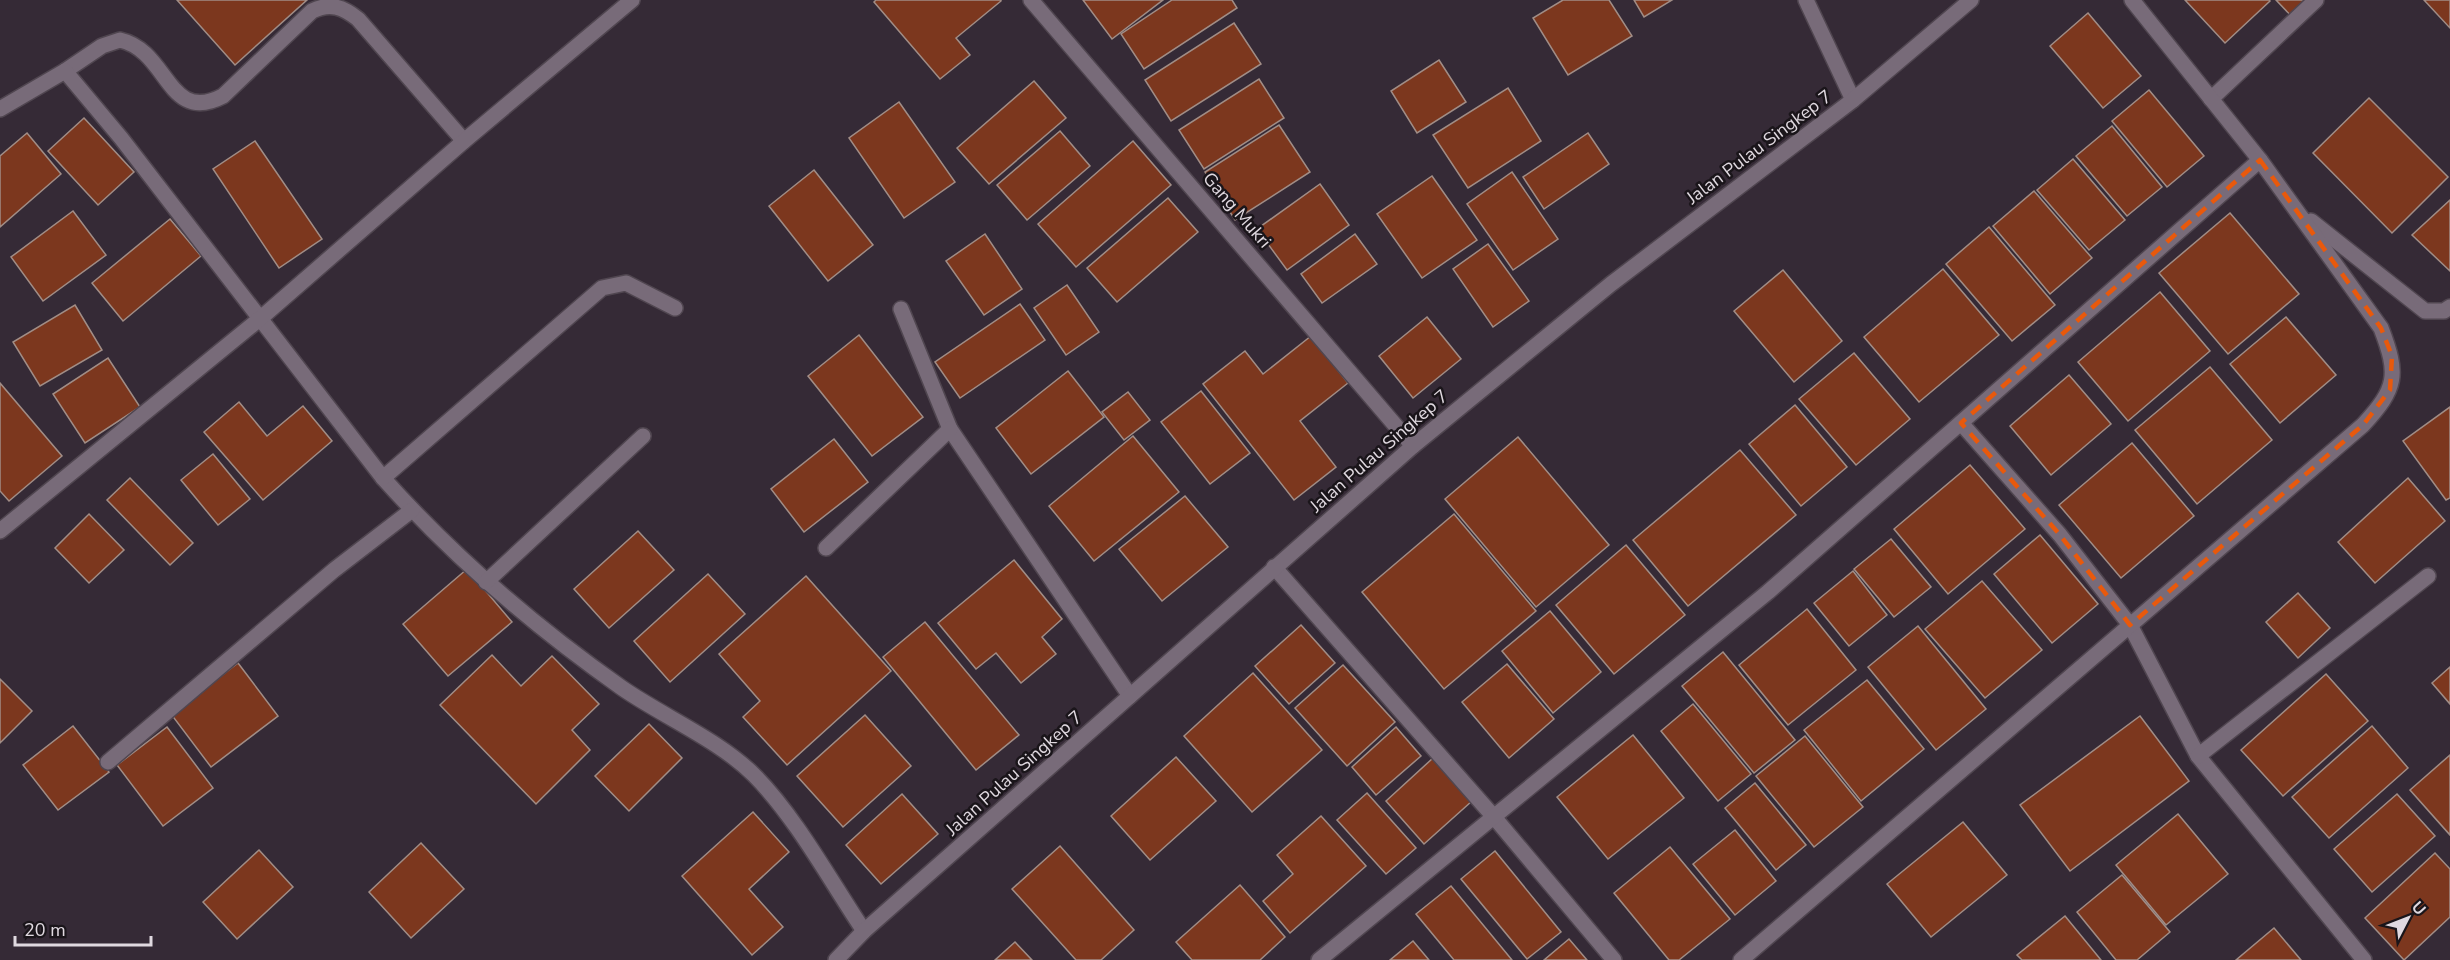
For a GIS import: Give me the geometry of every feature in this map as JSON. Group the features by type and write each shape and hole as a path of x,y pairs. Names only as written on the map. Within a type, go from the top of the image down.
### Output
{"street":[{"path":"0,531 262,317 632,0"},
{"name":"Gang Mukri","path":"1031,0 1413,446"},
{"path":"1806,0 1853,100"},
{"name":"Jalan Pulau Singkep 7","path":"836,960 864,931 1413,446 1611,284 1853,100 1971,0"},
{"path":"1741,960 2363,425 2390,390 2394,376 2392,356 2381,328 2260,160 2132,0"},
{"path":"2211,99 2316,0"},
{"path":"0,109 102,46 120,40 144,50 175,90 190,103 207,105 223,96 312,11 327,5 335,6 358,19 465,141"},
{"path":"64,71 121,138 262,317 383,478 412,510 486,582 584,661 672,721 734,757 755,776 787,816 864,931"},
{"path":"1319,960 1768,592 2260,160"},
{"path":"2295,208 2425,311 2444,311 2450,307"},
{"path":"383,478 602,288 626,283 675,308"},
{"path":"901,309 950,429 1130,696"},
{"path":"1960,423 2060,535 2130,625 2198,756 2364,960"},
{"path":"826,548 950,429"},
{"path":"486,582 643,436"},
{"path":"108,762 334,570 412,510"},
{"path":"1274,567 1494,817 1614,960"},
{"path":"2198,756 2428,576"}],"highlighted area":[{"path":"2260,160 2381,328 2392,356 2390,390 2363,425 2130,625 2060,535 1961,423"}],"building":[{"path":"177,0 307,0 235,65"},
{"path":"876,0 1001,1 956,38 970,55 940,79 874,2"},
{"path":"1083,0 1163,0 1112,39"},
{"path":"1172,0 1232,0 1237,8 1144,69 1121,34"},
{"path":"1563,0 1609,0 1632,36 1568,75 1533,18"},
{"path":"1634,0 1672,0 1644,17"},
{"path":"2185,0 2269,0 2270,1 2225,43"},
{"path":"2276,0 2316,0 2295,20"},
{"path":"2424,0 2450,0 2450,28"},
{"path":"2088,13 2141,76 2103,108 2050,46"},
{"path":"1234,23 1261,64 1171,121 1145,80"},
{"path":"1439,60 1466,102 1417,133 1391,91"},
{"path":"1259,79 1284,118 1204,169 1179,130"},
{"path":"1034,81 1066,118 989,184 957,148"},
{"path":"1508,88 1541,141 1468,188 1433,135"},
{"path":"2149,90 2204,156 2167,187 2112,121"},
{"path":"2369,98 2448,177 2392,233 2313,153"},
{"path":"899,102 955,182 904,218 849,138"},
{"path":"84,118 134,172 98,205 48,151"},
{"path":"1279,125 1310,172 1235,220 1205,172"},
{"path":"2112,126 2162,187 2127,216 2076,156"},
{"path":"1060,131 1090,166 1027,220 997,185"},
{"path":"27,133 61,174 0,227 0,156"},
{"path":"1588,133 1609,164 1544,209 1523,177"},
{"path":"255,141 322,239 279,268 213,169"},
{"path":"1133,141 1171,185 1076,267 1038,224"},
{"path":"2073,159 2125,220 2089,250 2037,190"},
{"path":"814,170 873,245 828,281 769,206"},
{"path":"1512,172 1558,239 1513,270 1467,204"},
{"path":"1432,176 1477,240 1422,278 1377,214"},
{"path":"1320,184 1349,225 1287,270 1257,229"},
{"path":"2034,191 2092,258 2050,294 1993,226"},
{"path":"1168,198 1198,232 1117,302 1087,268"},
{"path":"2450,200 2450,271 2412,235"},
{"path":"73,211 106,255 43,301 11,257"},
{"path":"2230,213 2299,294 2228,354 2159,273"},
{"path":"170,219 201,256 123,321 92,283"},
{"path":"1989,227 2055,305 2012,341 1946,264"},
{"path":"985,234 1022,289 984,315 946,261"},
{"path":"1355,234 1377,264 1322,303 1301,274"},
{"path":"1488,244 1529,301 1493,327 1453,269"},
{"path":"1943,269 1999,335 1919,402 1864,337"},
{"path":"1783,270 1842,341 1794,382 1734,311"},
{"path":"1067,285 1099,332 1066,355 1034,308"},
{"path":"2160,292 2210,351 2128,421 2078,362"},
{"path":"1020,304 1045,340 960,398 935,362"},
{"path":"75,305 102,350 40,386 13,342"},
{"path":"1427,317 1461,359 1413,398 1379,356"},
{"path":"2286,317 2336,375 2280,423 2230,364"},
{"path":"859,335 923,417 872,456 808,376"},
{"path":"1311,336 1348,383 1300,421 1336,467 1294,500 1203,384 1245,351 1263,374"},
{"path":"1854,353 1910,419 1856,465 1799,399"},
{"path":"108,358 140,407 85,443 53,394"},
{"path":"2210,367 2272,440 2197,504 2135,430"},
{"path":"1068,371 1104,417 1031,474 996,428"},
{"path":"2069,375 2111,424 2051,475 2010,426"},
{"path":"0,383 62,456 9,501 0,491"},
{"path":"1201,391 1250,453 1210,484 1161,422"},
{"path":"1128,392 1150,420 1124,440 1102,412"},
{"path":"239,402 267,436 303,406 332,441 263,500 204,432"},
{"path":"1795,405 1847,467 1801,506 1749,444"},
{"path":"2450,407 2450,498 2446,500 2403,441"},
{"path":"1133,436 1179,492 1094,561 1049,506"},
{"path":"1518,437 1609,545 1536,607 1445,499"},
{"path":"834,439 868,482 804,532 771,489"},
{"path":"2132,443 2194,516 2121,578 2059,505"},
{"path":"1740,450 1796,515 1688,606 1633,540"},
{"path":"213,454 250,499 218,525 181,480"},
{"path":"1970,465 2025,529 1948,594 1894,529"},
{"path":"130,478 193,543 170,565 107,500"},
{"path":"2408,478 2445,521 2375,583 2338,542"},
{"path":"1185,496 1228,547 1162,601 1119,549"},
{"path":"89,514 124,550 89,583 55,548"},
{"path":"1454,514 1536,611 1444,689 1362,592"},
{"path":"638,531 674,570 609,628 574,589"},
{"path":"2040,535 2098,604 2052,643 1994,574"},
{"path":"1891,539 1931,587 1894,617 1854,569"},
{"path":"1626,545 1685,615 1614,674 1556,605"},
{"path":"1014,560 1062,619 1042,637 1056,654 1021,683 996,653 976,669 938,623"},
{"path":"467,569 512,622 448,676 403,624"},
{"path":"1853,571 1887,615 1849,646 1814,603"},
{"path":"708,574 745,614 670,682 634,641"},
{"path":"806,576 891,671 787,765 743,717 760,701 719,654"},
{"path":"1982,581 2042,650 1985,698 1925,629"},
{"path":"2298,593 2330,628 2298,658 2266,622"},
{"path":"1807,609 1856,670 1788,725 1739,665"},
{"path":"1550,611 1601,672 1553,713 1502,651"},
{"path":"925,622 1019,735 976,770 883,657"},
{"path":"1301,625 1335,663 1289,704 1255,666"},
{"path":"1918,626 1986,709 1936,750 1868,667"},
{"path":"1723,652 1795,740 1754,773 1682,686"},
{"path":"492,655 521,686 552,656 599,704 572,730 590,750 536,804 440,705"},
{"path":"238,663 278,716 211,767 171,714"},
{"path":"1507,664 1554,719 1509,758 1462,702"},
{"path":"1343,665 1395,722 1347,766 1295,708"},
{"path":"2450,667 2450,704 2432,683"},
{"path":"1253,673 1322,750 1252,812 1184,736"},
{"path":"2326,674 2368,721 2283,796 2241,750"},
{"path":"0,679 32,711 0,743"},
{"path":"1867,680 1924,749 1861,801 1804,730"},
{"path":"1693,704 1751,774 1718,801 1661,731"},
{"path":"865,715 911,766 843,827 797,776"},
{"path":"2140,716 2189,781 2070,871 2020,805"},
{"path":"649,724 682,758 629,811 595,776"},
{"path":"73,726 109,772 58,810 23,765"},
{"path":"2372,726 2408,768 2329,838 2292,797"},
{"path":"167,727 213,788 163,826 117,765"},
{"path":"1396,727 1421,756 1376,795 1352,767"},
{"path":"1633,735 1684,798 1608,859 1557,797"},
{"path":"1805,736 1863,807 1814,847 1756,776"},
{"path":"2450,755 2450,835 2410,790"},
{"path":"1176,757 1216,801 1150,860 1111,816"},
{"path":"1433,758 1472,801 1424,844 1386,801"},
{"path":"1755,783 1806,845 1776,870 1725,808"},
{"path":"1367,793 1416,848 1386,874 1337,820"},
{"path":"902,794 938,834 881,884 846,845"},
{"path":"2397,794 2435,836 2372,892 2334,849"},
{"path":"753,812 789,852 749,889 783,927 752,955 682,876"},
{"path":"2178,814 2228,874 2166,925 2116,865"},
{"path":"1321,816 1366,866 1290,933 1263,901 1293,874 1277,855"},
{"path":"1963,822 2007,875 1931,937 1887,884"},
{"path":"1735,830 1776,881 1735,915 1693,864"},
{"path":"421,843 464,889 411,938 369,892"},
{"path":"1060,846 1134,930 1101,960 1076,960 1012,889"},
{"path":"1670,847 1730,919 1679,960 1669,960 1614,893"},
{"path":"259,850 293,887 237,939 203,902"},
{"path":"1495,851 1561,932 1527,959 1461,879"},
{"path":"2435,853 2450,869 2450,917 2404,960 2365,918"},
{"path":"2122,875 2170,932 2137,960 2116,960 2077,912"},
{"path":"1240,885 1285,937 1260,960 1192,960 1176,942"},
{"path":"1451,886 1512,960 1454,960 1416,914"},
{"path":"2065,916 2101,960 2022,960 2017,955"},
{"path":"2274,928 2301,960 2236,960"},
{"path":"1569,939 1587,960 1544,960"},
{"path":"1413,941 1429,960 1390,960"},
{"path":"1015,942 1032,960 995,960"}]}
